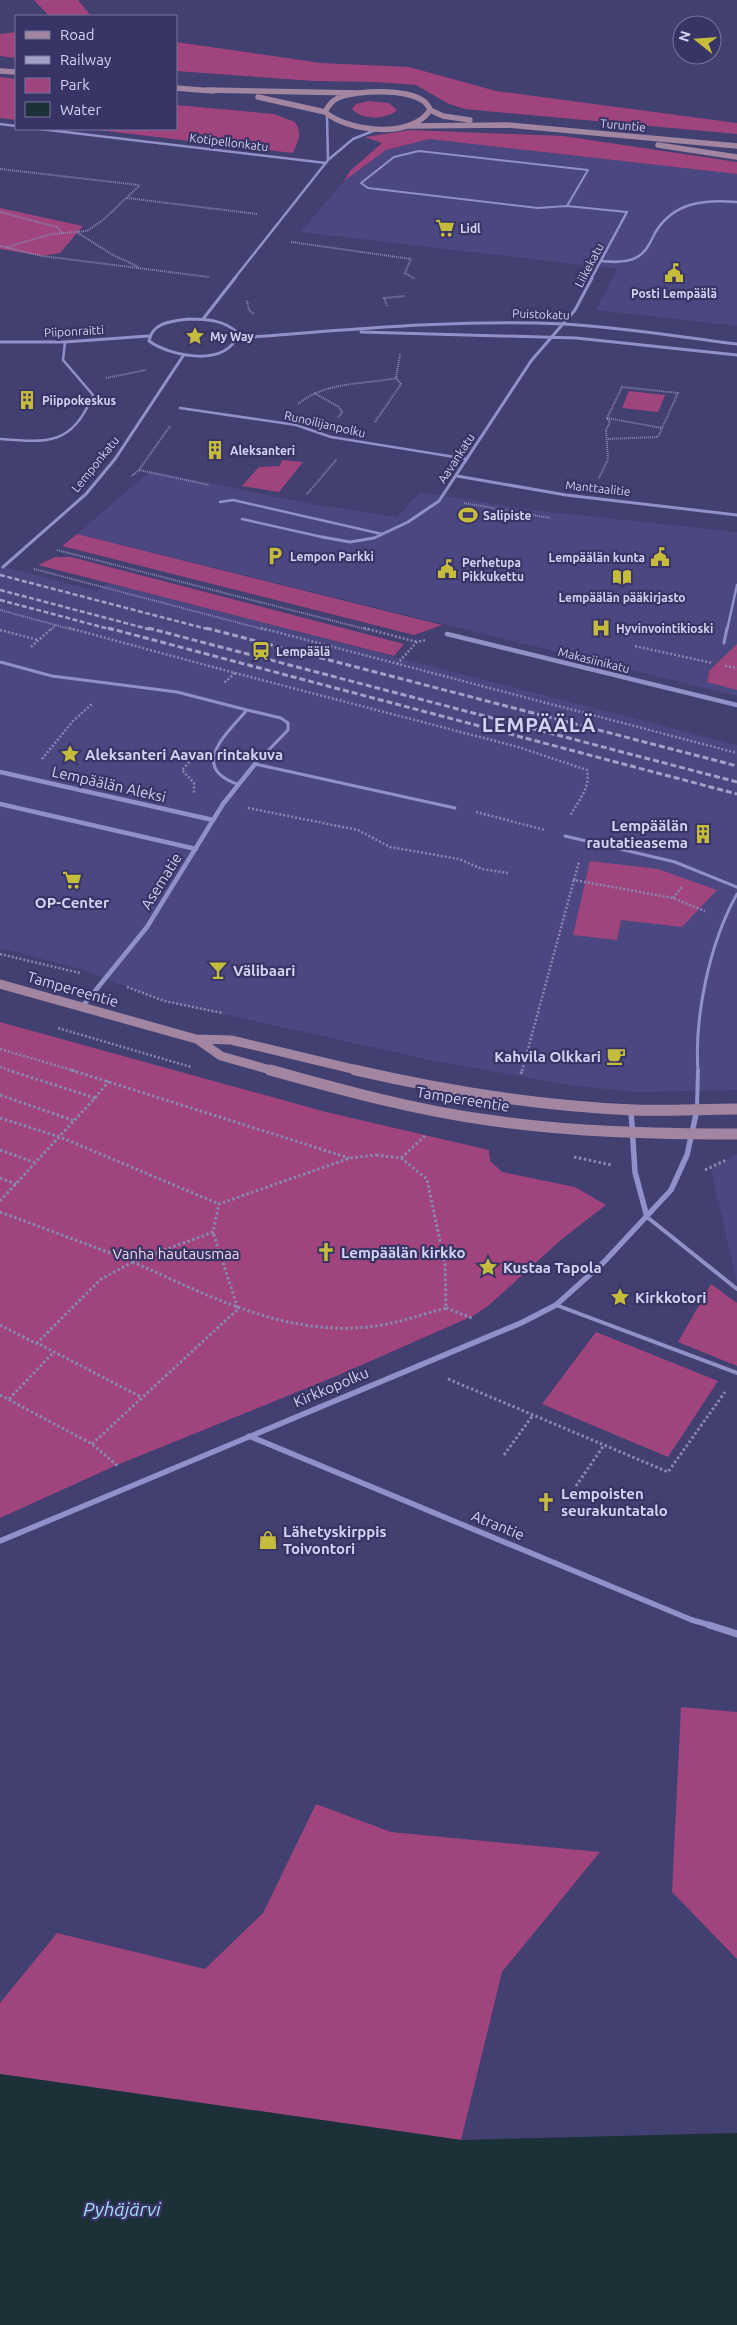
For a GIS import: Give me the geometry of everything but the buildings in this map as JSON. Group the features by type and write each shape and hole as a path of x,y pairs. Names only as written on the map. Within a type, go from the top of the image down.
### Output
{"main road":[{"path":"0,70 15,72"},
{"path":"178,88 360,93"},
{"path":"207,90 267,98 326,114 326,106 333,100 360,93"},
{"name":"Turuntie","path":"360,93 377,92 410,96 422,100 430,106 430,110 443,116 506,125 737,146"},
{"path":"408,126 426,118 430,110"},
{"name":"Turuntie","path":"326,114 338,123 353,127 381,129 408,126 506,125"},
{"path":"546,128 737,157"},
{"name":"Tampereentie","path":"0,984 196,1039 231,1040 415,1084 564,1105 632,1110 737,1109"},
{"name":"Tampereentie","path":"196,1039 221,1056 406,1105 560,1129 632,1134 737,1134"}],"street":[{"path":"326,114 325,136 329,151 327,162"},
{"path":"0,124 15,126"},
{"path":"203,319 327,162 353,139 381,129"},
{"name":"Kotipellonkatu","path":"49,130 327,162"},
{"path":"602,261 633,260 645,253 660,226 667,218 690,204 704,200 737,202"},
{"name":"Liikekatu","path":"565,324 575,310 627,212"},
{"path":"203,319 226,323 238,333 238,338 234,344 219,352 198,356 183,356 160,351 149,341 148,336 152,330 167,323 203,319"},
{"name":"Puistokatu","path":"238,338 405,325 565,324 737,344"},
{"name":"Aavankatu","path":"322,537 350,542 382,534 424,513 439,501 531,361 565,324"},
{"name":"Puistokatu","path":"343,331 552,337 737,355"},
{"name":"Piiponraitti","path":"0,342 65,342 148,336"},
{"name":"Lemponkatu","path":"3,566 49,528 97,480 115,459 183,356"},
{"name":"Manttaalitie","path":"457,476 589,498 708,510 737,515"},
{"name":"Makasiinikatu","path":"447,634 737,705"},
{"name":"Asematie","path":"82,1007 147,927 222,804 255,764"},
{"name":"Lempäälän Aleksi","path":"0,772 213,820"},
{"path":"0,804 196,849"},
{"path":"632,1110 635,1172 647,1217"},
{"name":"Kirkkopolku","path":"0,1541 415,1365 521,1323 556,1305 604,1262 647,1217 677,1181 687,1155 697,1110"},
{"name":"Atrantie","path":"249,1436 692,1620 737,1634"}],"lane":[{"path":"567,206 588,170 419,151 394,157 361,183 368,188 528,207 567,206 627,212"},
{"path":"0,438 37,442 54,440 66,435 89,404 92,395 63,360 65,342"},
{"name":"Runoilijanpolku","path":"180,408 304,427 331,437 359,442 467,458"},
{"path":"220,502 233,500 382,534"},
{"path":"242,519 322,537"},
{"path":"724,643 737,585"},
{"path":"0,662 52,676 110,685 178,692 281,718 288,723 288,730 255,764"},
{"path":"237,784 220,777 213,767 212,759 214,750 247,710"},
{"path":"255,764 455,808"},
{"path":"565,836 674,862 737,887"},
{"path":"697,1110 701,1090 697,1040 706,984 729,906 737,894"},
{"path":"647,1217 737,1289"},
{"path":"556,1305 737,1373"}],"path":[{"path":"0,169 140,185 103,220 86,231 52,234 6,247"},
{"path":"126,198 265,215"},
{"path":"0,212 57,227 62,233"},
{"path":"78,233 113,255 142,268"},
{"path":"291,242 411,259 405,273 415,279"},
{"path":"0,246 42,256 215,278"},
{"path":"359,442 396,393 400,384 396,378 400,350"},
{"path":"86,386 123,373 150,369 146,363"},
{"path":"282,423 303,399 317,391 345,385 375,384 396,378"},
{"path":"607,418 622,387 678,393 658,438 607,440"},
{"path":"607,418 662,428"},
{"path":"589,498 608,459 606,430 610,422 607,418"},
{"path":"305,497 352,440"},
{"path":"463,503 550,518"},
{"path":"50,548 417,642 397,664"},
{"path":"46,572 737,753"},
{"path":"0,610 518,747 587,770 589,775 585,793 571,814 565,836 528,824 455,808"},
{"path":"13,665 38,640 57,625"},
{"path":"0,630 38,640"},
{"path":"635,646 737,668"},
{"path":"207,698 235,673"},
{"path":"38,763 73,721 110,685"},
{"path":"222,804 358,830 390,847 459,859 482,870 508,873"},
{"path":"530,1078 520,1077 574,880 673,898 725,919"},
{"path":"0,954 106,978 164,1001 224,1014"},
{"path":"0,1049 109,1081 350,1158"},
{"path":"0,1068 95,1098"},
{"path":"0,1201 60,1138 109,1081"},
{"path":"0,1095 74,1121"},
{"path":"0,1118 60,1138 219,1204 350,1158 376,1155 401,1158 416,1168 427,1180 445,1265 446,1308"},
{"path":"401,1158 426,1136 428,1130"},
{"path":"0,1150 36,1163"},
{"path":"0,1178 16,1184"},
{"path":"219,1204 213,1232 238,1309"},
{"path":"0,1212 133,1262 238,1309 304,1326 332,1328 386,1324 446,1308 470,1317"},
{"path":"55,1353 37,1343 101,1279 133,1262 213,1232"},
{"path":"92,1444 238,1309"},
{"path":"0,1325 141,1398"},
{"path":"9,1399 55,1353"},
{"path":"415,1365 668,1472 726,1391"},
{"path":"0,1395 92,1444 117,1465"},
{"path":"504,1454 533,1415"},
{"path":"576,1486 604,1445"}],"shaded area":[{"path":"429,139 737,174 737,326 596,310 617,269 300,232 344,181 386,150"},
{"path":"150,471 317,505 397,517 420,492 532,510 737,532 737,696 77,534"},
{"path":"0,566 97,591 108,583 737,745 737,1090 636,1092 568,1085 425,1059 164,1001 80,969 0,948"},
{"path":"737,1154 737,1284 711,1169"}],"green space":[{"path":"34,0 78,0 90,15 48,15"},
{"path":"15,32 15,58 0,56 0,34"},
{"path":"178,42 321,63 409,67 496,91 737,123 737,134 465,109 449,104 416,85 314,81 178,71"},
{"path":"0,77 15,79 15,120 0,118"},
{"path":"368,101 389,103 397,110 387,116 368,117 356,113 352,109 356,104"},
{"path":"178,105 274,114 295,122 299,130 298,141 293,153 98,130 178,130"},
{"path":"410,130 563,136 737,162 737,174 429,139 386,150 344,181 350,171 382,143 365,137"},
{"path":"0,208 83,226 60,253 42,256 0,249"},
{"path":"629,391 665,395 658,412 622,408"},
{"path":"282,460 303,462 279,492 242,486 259,467 280,466"},
{"path":"77,534 442,625 414,635 62,546"},
{"path":"55,557 71,557 404,644 394,656 38,565"},
{"path":"737,644 737,690 707,682 710,670"},
{"path":"590,861 658,869 717,890 682,927 621,920 617,940 573,935"},
{"name":"Vanha hautausmaa","path":"0,1022 326,1112 489,1150 490,1161 502,1172 575,1187 606,1205 562,1239 488,1306 473,1316 334,1377 117,1465 0,1518"},
{"path":"711,1284 737,1303 737,1366 678,1342"},
{"path":"596,1332 718,1381 668,1457 542,1404"},
{"path":"681,1707 737,1712 737,1959 672,1892"},
{"path":"316,1804 391,1832 600,1852 502,1972 461,2140 0,2074 0,2003 57,1933 205,1969 263,1913"}],"water":[{"name":"Pyhäjärvi","path":"0,2074 461,2140 737,2133 737,2325 0,2325"}],"railway":[{"path":"0,575 211,630"},
{"path":"0,590 152,630"},
{"path":"0,600 113,630"},
{"path":"108,628 737,794"},
{"path":"148,628 737,782"},
{"path":"206,628 737,766"}],"place":[{"name":"Lidl","path":"445,228"},
{"name":"Posti Lempäälä","path":"674,273"},
{"name":"My Way","path":"195,336"},
{"name":"Piippokeskus","path":"27,400"},
{"name":"Aleksanteri","path":"215,450"},
{"name":"Salipiste","path":"468,515"},
{"name":"Lempon Parkki","path":"275,556"},
{"name":"Lempäälän kunta","path":"660,557"},
{"name":"Perhetupa Pikkukettu","path":"447,569"},
{"name":"Lempäälän pääkirjasto","path":"622,577"},
{"name":"Hyvinvointikioski","path":"601,628"},
{"name":"Lempäälä","path":"261,651"},
{"name":"Aleksanteri Aavan rintakuva","path":"70,754"},
{"name":"Lempäälän rautatieasema","path":"703,834"},
{"name":"OP-Center","path":"72,880"},
{"name":"Välibaari","path":"218,970"},
{"name":"Kahvila Olkkari","path":"616,1056"},
{"name":"Lempäälän kirkko","path":"326,1252"},
{"name":"Kustaa Tapola","path":"488,1267"},
{"name":"Kirkkotori","path":"620,1297"},
{"name":"Lempoisten seurakuntatalo","path":"546,1502"},
{"name":"Lähetyskirppis Toivontori","path":"268,1540"}],"district":[{"name":"LEMPÄÄLÄ","path":"539,724"}]}
